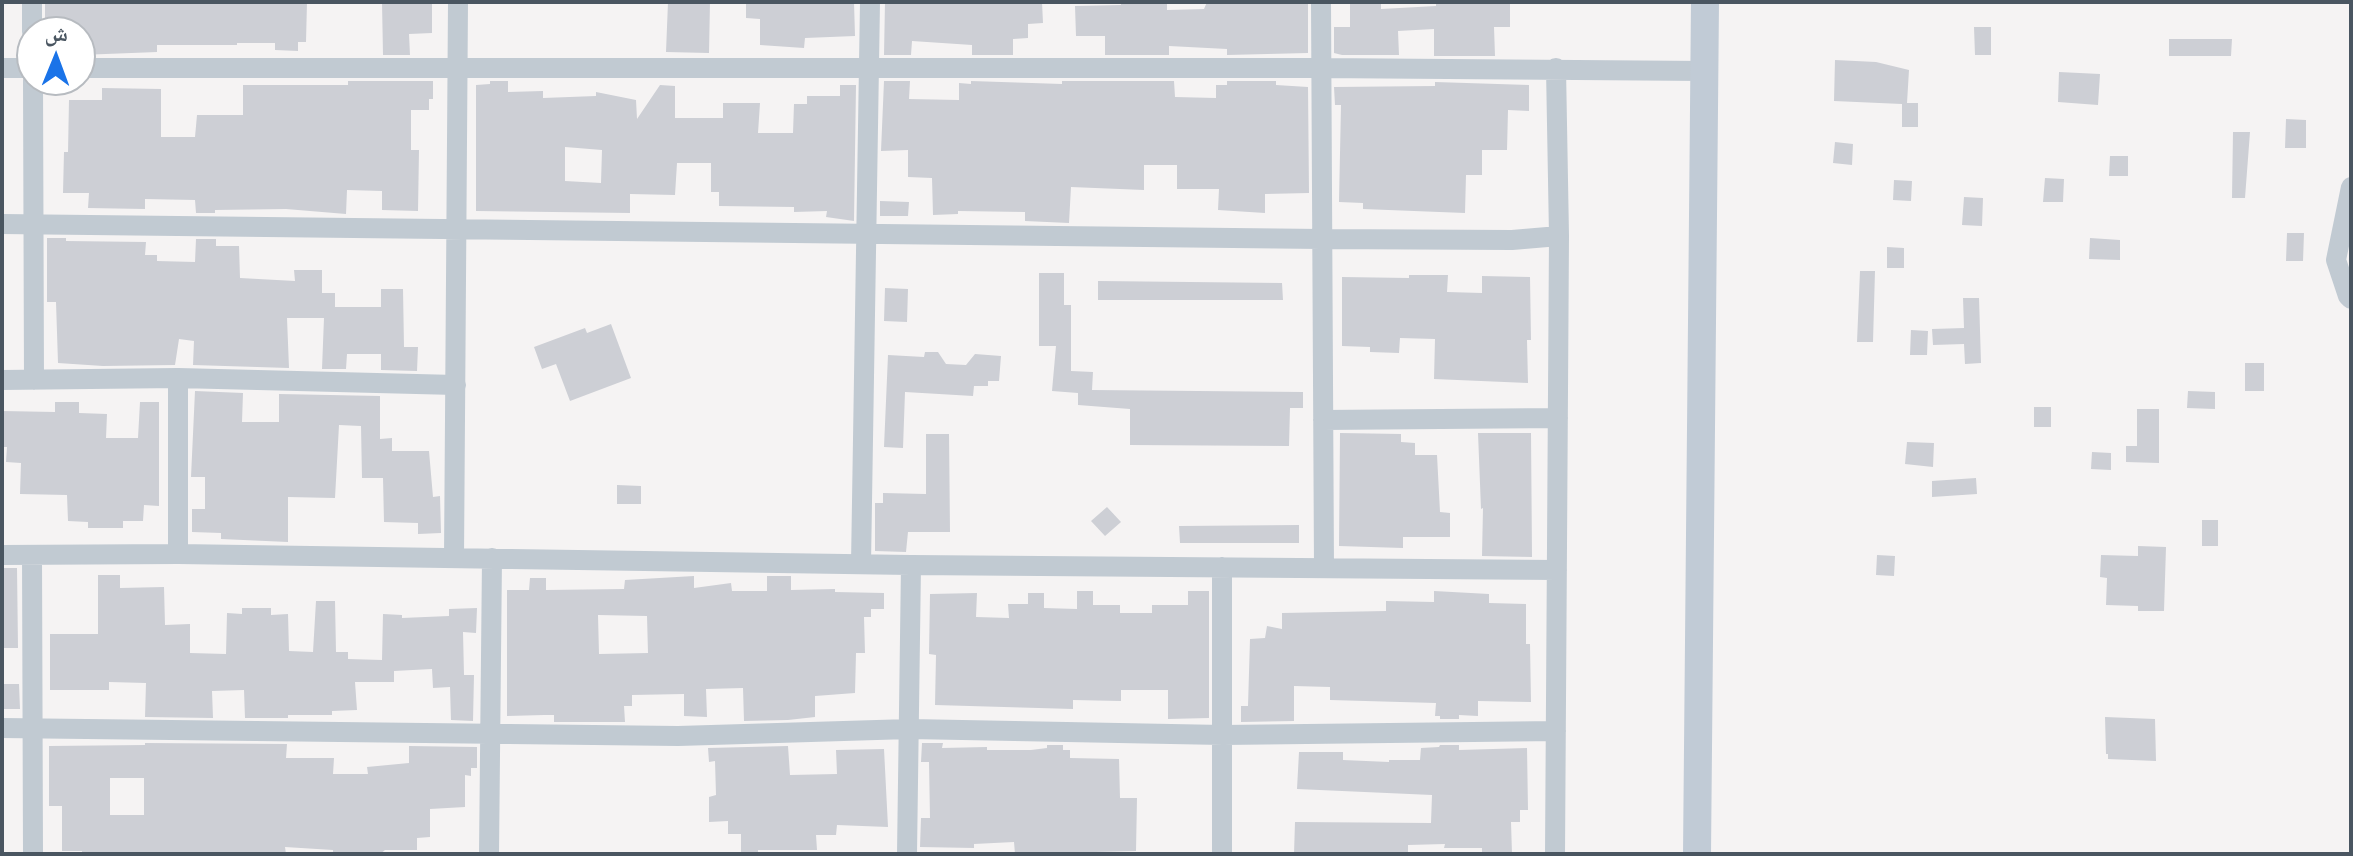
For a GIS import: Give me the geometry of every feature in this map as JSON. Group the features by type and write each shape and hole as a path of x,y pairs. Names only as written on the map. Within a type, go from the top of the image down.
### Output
{"street":[{"path":"454,557 458,2"},
{"path":"861,564 870,2"},
{"path":"1321,2 1324,567"},
{"path":"1697,854 1705,2"},
{"path":"96,68 1556,68 1704,71"},
{"path":"1555,854 1559,236 1556,68"},
{"path":"33,96 34,380"},
{"path":"2351,187 2336,260 2351,299"},
{"path":"2,224 1321,239 1512,240 1559,236"},
{"path":"2,380 178,378 456,385"},
{"path":"178,378 178,554"},
{"path":"1323,420 1558,418"},
{"path":"2,555 178,554 911,565 1557,570"},
{"path":"32,555 33,854"},
{"path":"489,854 492,558"},
{"path":"907,854 911,565"},
{"path":"1222,567 1222,854"},
{"path":"2,728 489,736 678,736 910,729 1223,735 1556,731"}],"building":[{"path":"45,2 307,2 306,42 298,42 298,51 275,50 275,43 237,43 157,45 157,52 96,54 96,16 45,16"},
{"path":"382,2 432,2 432,33 409,34 410,55 383,55"},
{"path":"668,2 710,2 709,53 666,52"},
{"path":"746,2 854,2 855,36 805,38 804,48 760,45 760,19 746,18"},
{"path":"885,2 1042,2 1043,23 1028,24 1028,38 1013,39 1013,55 972,55 972,45 912,41 911,55 884,55"},
{"path":"1121,2 1167,2 1167,10 1204,9 1207,2 1308,2 1308,53 1227,55 1227,49 1169,46 1169,55 1105,55 1105,36 1076,36 1075,6 1121,5"},
{"path":"1350,2 1381,2 1381,9 1436,6 1436,2 1510,2 1510,27 1494,27 1495,56 1434,56 1434,29 1398,31 1399,55 1342,55 1334,53 1334,27 1350,27"},
{"path":"1974,27 1991,27 1991,55 1975,55"},
{"path":"2169,39 2232,39 2231,56 2169,56"},
{"path":"1835,60 1876,62 1909,70 1907,103 1918,103 1918,127 1902,127 1902,104 1834,101"},
{"path":"2059,72 2100,74 2098,105 2058,102"},
{"path":"348,81 433,81 433,99 429,99 429,110 411,110 411,150 419,150 418,211 382,210 382,191 347,190 346,214 286,209 196,213 195,200 145,199 145,209 88,208 89,193 63,193 69,100 102,100 102,88 161,89 161,137 195,137 197,115 243,115 243,85 348,85"},
{"path":"490,81 508,81 508,92 543,91 543,98 596,96 596,92 636,100 637,119 660,85 675,86 675,118 723,118 723,103 760,103 758,133 793,133 794,104 807,104 807,96 840,96 840,85 856,85 854,221 826,217 827,211 794,212 794,207 719,206 719,192 711,192 711,163 677,163 675,195 630,194 630,213 476,211 476,85 490,84","holes":["565,147 602,150 601,183 565,181"]},
{"path":"884,81 910,81 909,99 959,100 959,83 971,84 971,81 1062,84 1062,81 1174,81 1175,97 1216,98 1216,85 1227,85 1227,81 1276,81 1276,85 1308,87 1309,193 1265,194 1265,213 1218,210 1219,189 1177,189 1177,165 1144,165 1144,190 1071,187 1069,223 1025,221 1025,212 958,211 958,214 933,215 932,178 908,177 908,150 881,151"},
{"path":"1435,82 1529,85 1529,111 1508,110 1507,150 1482,150 1482,175 1466,175 1465,213 1363,209 1363,203 1339,202 1341,105 1335,105 1334,87 1435,86"},
{"path":"2286,119 2306,120 2306,148 2285,148"},
{"path":"2233,132 2250,132 2245,198 2232,198"},
{"path":"1835,142 1853,144 1852,165 1833,163"},
{"path":"2110,156 2128,156 2128,176 2109,176"},
{"path":"2045,178 2064,179 2063,202 2043,202"},
{"path":"1894,180 1912,181 1911,201 1893,200"},
{"path":"1964,197 1983,198 1982,226 1962,225"},
{"path":"880,201 909,202 908,216 880,216"},
{"path":"2287,233 2304,233 2303,261 2286,261"},
{"path":"47,238 146,242 145,255 157,255 157,261 195,262 196,239 216,239 216,246 239,246 240,278 295,281 294,270 322,270 322,293 335,293 335,307 381,307 381,289 403,289 404,347 418,347 417,371 381,370 381,354 347,354 346,369 322,369 324,318 287,318 289,368 193,365 194,341 179,339 175,365 58,363 56,302 47,302"},
{"path":"2090,238 2120,240 2120,260 2089,259"},
{"path":"1887,247 1904,248 1904,268 1887,268"},
{"path":"1860,271 1875,271 1873,342 1857,342"},
{"path":"1039,273 1064,273 1064,305 1071,305 1071,371 1093,372 1092,390 1303,392 1303,408 1290,408 1289,446 1130,445 1130,409 1078,405 1078,393 1052,391 1056,346 1039,346"},
{"path":"1409,275 1448,275 1447,292 1482,293 1482,276 1530,277 1528,383 1434,379 1435,339 1400,338 1399,353 1370,352 1370,347 1342,346 1342,277 1409,278"},
{"path":"1098,281 1282,283 1283,300 1098,300"},
{"path":"885,288 908,289 907,322 884,321"},
{"path":"1963,298 1979,298 1981,363 1965,364 1964,344 1933,345 1932,329 1964,328"},
{"path":"611,324 631,378 570,401 556,364 542,369 534,347 585,328 587,333"},
{"path":"1911,330 1928,331 1927,355 1910,355"},
{"path":"925,352 938,352 946,364 966,365 975,354 1001,356 999,381 988,381 988,386 974,386 973,396 905,392 903,448 884,447 888,355 924,357"},
{"path":"2245,363 2264,363 2264,391 2245,391"},
{"path":"195,391 243,393 242,422 279,422 279,394 380,396 380,439 392,438 392,451 429,451 433,497 440,496 441,533 418,534 418,523 384,522 383,478 362,478 361,426 339,425 335,498 288,497 288,542 221,539 221,533 192,532 192,509 205,509 205,477 191,477"},
{"path":"2188,391 2215,392 2215,409 2187,408"},
{"path":"55,402 79,402 79,413 107,414 106,438 138,438 140,402 159,402 159,506 144,505 143,521 123,521 123,528 88,528 88,522 68,521 67,495 20,494 21,463 6,462 7,447 2,447 2,411 55,412"},
{"path":"2034,407 2051,407 2051,427 2034,427"},
{"path":"2137,409 2159,409 2159,463 2126,462 2126,446 2137,446"},
{"path":"1340,433 1401,434 1401,442 1415,443 1415,455 1437,455 1440,512 1450,513 1450,537 1403,537 1403,548 1339,546"},
{"path":"1478,433 1531,433 1532,557 1482,556 1483,508"},
{"path":"926,434 949,434 950,532 908,532 906,552 875,551 875,503 883,503 883,493 926,494"},
{"path":"1907,442 1934,443 1933,467 1905,464"},
{"path":"2092,452 2111,453 2111,470 2091,469"},
{"path":"1976,478 1977,494 1932,497 1932,481"},
{"path":"617,485 641,486 641,504 617,504"},
{"path":"1107,507 1121,522 1105,536 1091,521"},
{"path":"2202,520 2218,520 2218,546 2202,546"},
{"path":"1299,525 1299,543 1180,543 1179,526"},
{"path":"2138,546 2166,547 2164,611 2138,611 2138,606 2106,605 2107,578 2100,577 2101,555 2138,556"},
{"path":"1877,555 1895,556 1894,576 1876,575"},
{"path":"2,568 17,568 18,648 2,648"},
{"path":"98,575 120,575 120,588 164,587 165,625 190,624 190,653 226,654 227,613 242,614 242,608 271,608 271,615 288,614 289,651 313,652 316,601 335,601 336,652 348,652 348,659 382,660 383,614 402,615 402,618 449,616 449,609 477,608 476,633 463,632 464,675 474,675 473,721 451,720 450,687 433,688 432,669 394,671 394,682 355,682 357,710 332,711 332,715 288,715 288,718 245,718 244,690 212,691 213,718 145,717 146,683 109,682 109,690 50,690 50,634 98,634"},
{"path":"694,576 694,588 731,583 732,591 767,591 767,576 791,576 791,590 835,589 835,592 884,593 884,609 871,609 871,617 864,617 865,653 856,653 855,693 815,696 815,717 744,721 743,688 706,689 707,717 684,716 684,694 632,695 632,706 624,706 625,722 554,722 554,715 507,716 507,590 529,590 530,578 546,578 546,590 624,589 625,580","holes":["598,615 647,616 648,653 599,654"]},
{"path":"1077,591 1093,591 1093,605 1120,605 1120,613 1152,613 1152,605 1188,605 1188,591 1209,591 1209,718 1168,719 1168,690 1121,690 1121,701 1073,700 1073,709 935,705 936,655 929,654 930,594 977,593 976,617 1009,618 1008,604 1028,604 1028,593 1044,593 1044,608 1077,609"},
{"path":"1434,591 1489,594 1489,603 1526,604 1531,702 1478,701 1478,716 1459,715 1459,719 1440,719 1440,716 1435,716 1436,703 1330,700 1330,687 1294,686 1294,721 1241,722 1241,706 1248,706 1250,639 1265,638 1267,626 1282,629 1282,613 1386,611 1386,601 1434,602"},
{"path":"2,684 19,684 20,709 2,709"},
{"path":"2105,717 2155,719 2156,761 2108,759"},
{"path":"922,743 943,743 942,748 987,747 987,750 1031,750 1047,748 1047,745 1063,745 1063,750 1070,750 1070,758 1119,759 1120,798 1137,798 1136,851 1015,854 1014,842 974,844 974,848 920,847 921,818 930,818 929,762 921,762"},
{"path":"287,744 286,758 334,758 333,774 368,774 367,767 409,763 409,746 477,747 477,768 471,768 471,776 465,775 465,807 430,809 430,837 417,838 417,850 385,850 380,854 333,854 333,850 285,847 286,854 82,854 82,851 62,851 62,806 49,806 49,746","holes":["110,778 144,778 144,815 110,815"]},
{"path":"1459,745 1459,750 1527,748 1528,810 1520,810 1520,822 1511,822 1512,854 1482,854 1482,848 1444,848 1445,844 1408,845 1408,854 1294,854 1295,822 1431,823 1432,795 1297,789 1299,752 1343,752 1343,760 1389,762 1420,760 1421,748"},
{"path":"788,746 790,775 837,774 836,750 884,749 888,827 837,825 836,835 816,835 817,850 758,850 758,854 741,854 741,834 728,834 728,821 709,822 709,797 716,795 715,761 709,762 708,748"}]}
